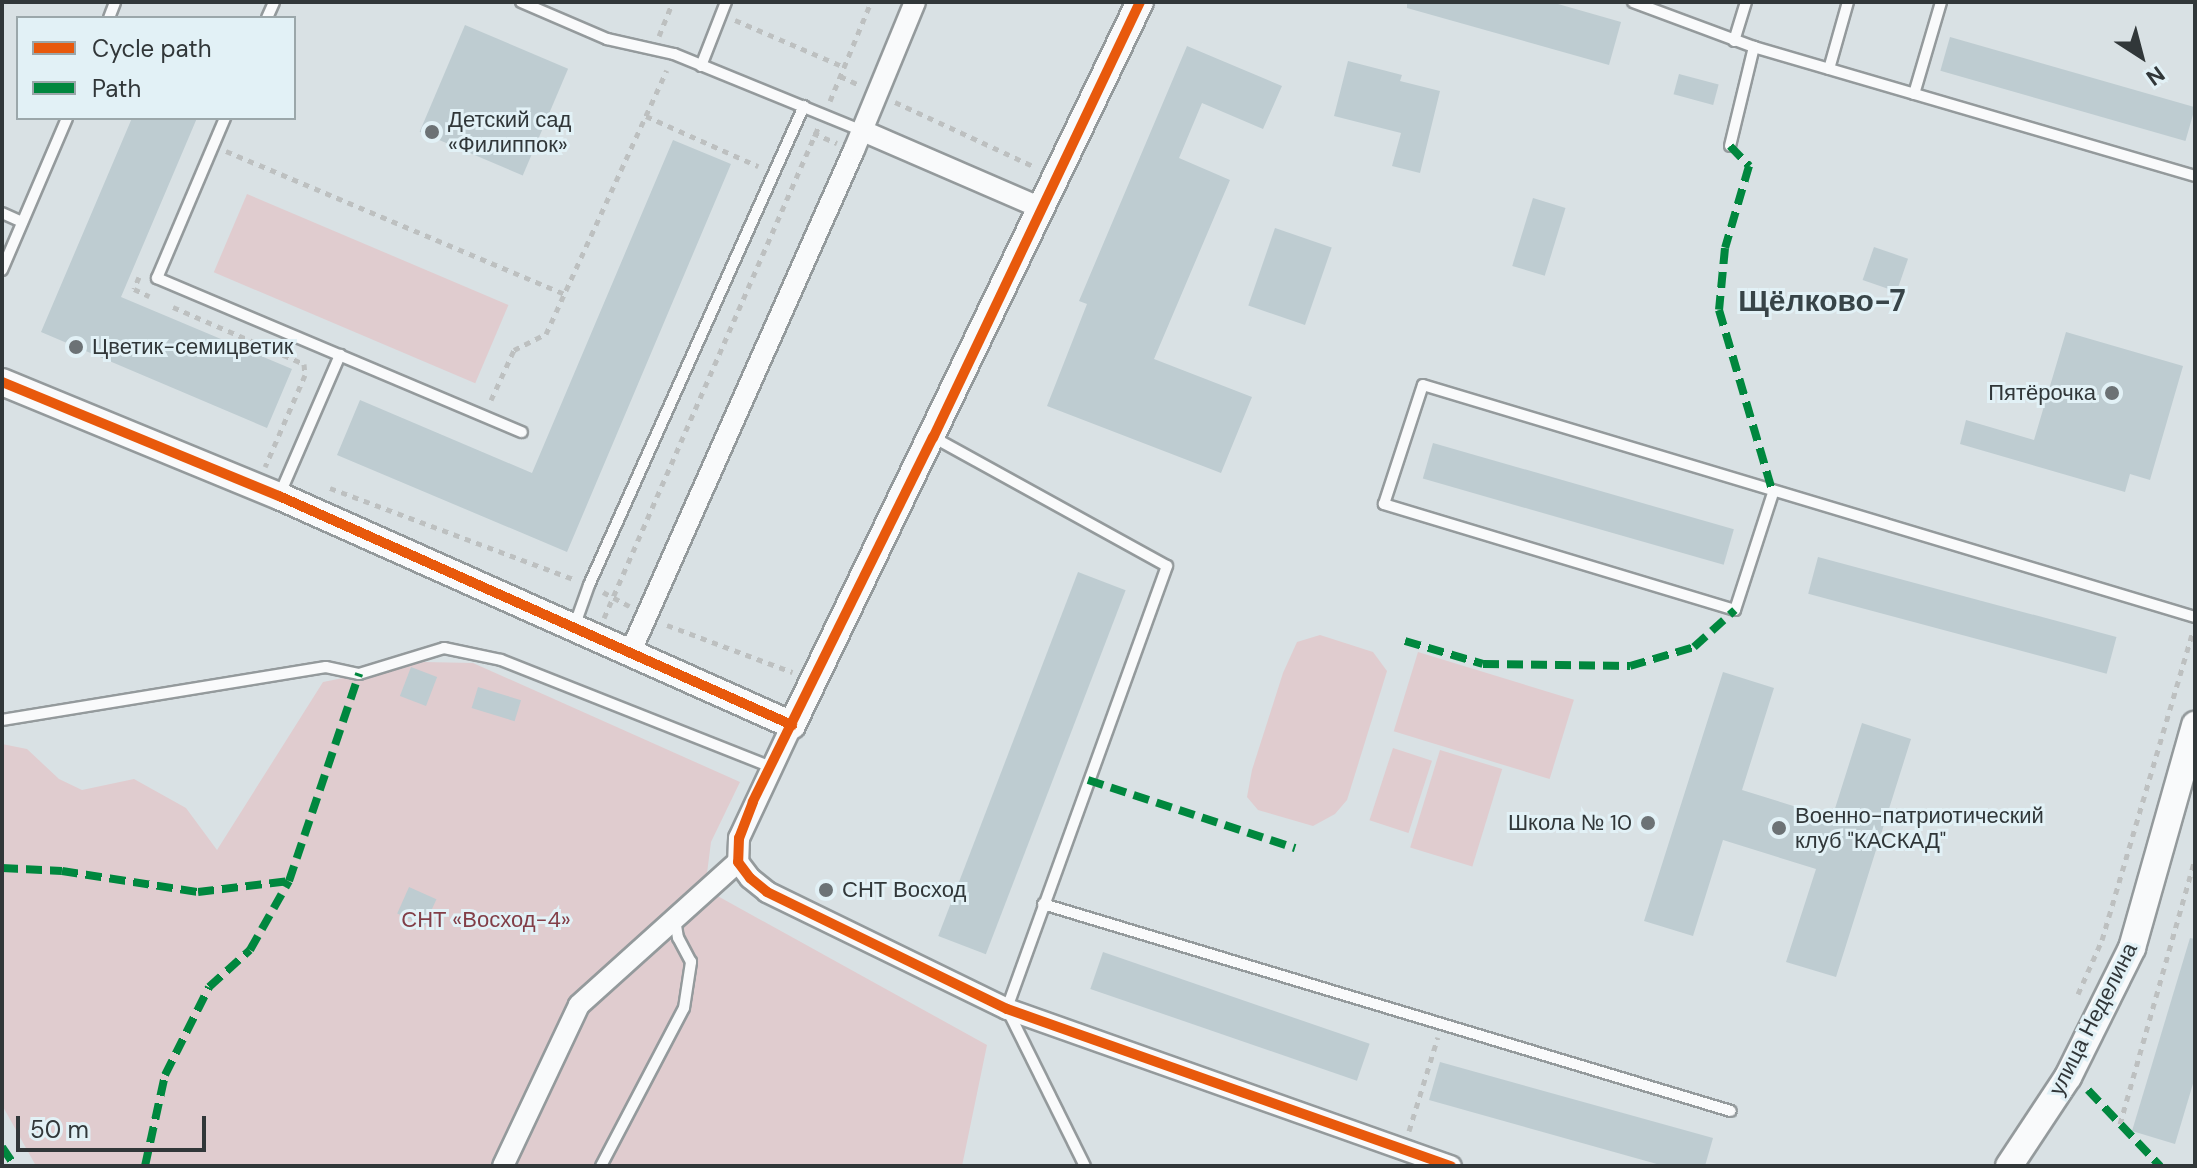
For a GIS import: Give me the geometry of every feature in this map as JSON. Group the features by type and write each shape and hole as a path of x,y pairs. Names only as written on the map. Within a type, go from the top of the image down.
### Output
{"street":[{"path":"630,653 863,131 915,2"},
{"path":"1140,2 933,437 771,767 739,838 738,862 750,878 767,892 1007,1009 1451,1166"},
{"path":"863,131 1041,208"},
{"path":"2,382 283,484 585,632 792,725"},
{"name":"улица Неделина","path":"2009,1166 2068,1077 2132,948 2193,736"},
{"path":"503,1166 579,1005 738,862"}],"lane":[{"path":"521,2 607,39 674,54 863,131"},
{"path":"701,66 726,2"},
{"path":"1633,2 1734,41 2195,176"},
{"path":"1734,41 1746,2"},
{"path":"1829,69 1848,2"},
{"path":"1914,94 1941,2"},
{"path":"1730,146 1754,47"},
{"path":"585,632 589,585 804,106"},
{"path":"2,270 66,120"},
{"path":"224,120 157,278 522,432"},
{"path":"2,213 22,222"},
{"path":"283,484 340,355"},
{"path":"1773,493 1735,610 1384,504 1423,385 1773,493 2195,617"},
{"path":"933,437 1167,566 1007,1009 1085,1166"},
{"path":"2,720 326,667 359,674 444,648 501,660 771,767"},
{"path":"1043,904 1731,1111"},
{"path":"601,1166 684,1008 691,962 678,938 675,918"}],"path":[{"path":"654,48 673,2"},
{"path":"585,632 613,596 825,114 871,2"},
{"path":"721,14 844,67"},
{"path":"495,392 514,350 546,334 674,54"},
{"path":"840,76 1039,169"},
{"path":"646,116 773,173"},
{"path":"213,146 564,294"},
{"path":"251,458 283,484 589,585 646,617 794,673"},
{"path":"2072,1008 2102,940 2195,625"},
{"path":"2120,1124 2195,859"},
{"path":"1403,1151 1442,1025"}],"green space":[{"path":"247,194 508,305 475,383 214,272"},
{"path":"1320,635 1373,652 1387,671 1347,800 1335,814 1313,826 1258,810 1247,797 1252,770 1283,673 1297,642"},
{"path":"1418,652 1574,700 1550,779 1394,731"},
{"name":"СНТ «Восход-4»","path":"424,662 473,663 740,782 711,842 705,889 987,1045 962,1166 36,1166 2,1105 2,744 27,749 59,779 82,790 134,779 186,808 217,850 323,682"},
{"path":"1393,748 1432,761 1409,833 1370,820"},
{"path":"1440,750 1502,769 1472,867 1410,848"}],"building":[{"path":"1407,2 1551,2 1621,22 1609,65 1407,8"},
{"path":"465,25 568,69 523,176 420,132"},
{"path":"1950,37 2195,107 2185,141 1940,71"},
{"path":"1187,46 1282,86 1263,129 1202,103 1179,158 1230,180 1154,359 1252,397 1221,473 1047,406 1087,304 1079,301"},
{"path":"1348,61 1402,75 1400,81 1440,91 1420,173 1392,166 1401,133 1334,116"},
{"path":"1679,74 1719,85 1713,105 1674,94"},
{"path":"131,120 196,120 121,297 292,369 267,428 41,332"},
{"path":"673,140 731,164 567,552 337,455 360,400 532,473"},
{"path":"1533,198 1566,208 1545,276 1512,266"},
{"path":"1275,228 1332,248 1305,325 1248,306"},
{"path":"1874,247 1908,259 1897,292 1863,280"},
{"name":"Пятёрочка","path":"2066,332 2183,366 2150,480 2130,474 2125,492 1960,444 1966,420 2034,440"},
{"path":"1433,443 1734,529 1724,565 1423,479"},
{"path":"1818,557 2116,637 2107,674 1808,594"},
{"path":"1078,572 1126,590 986,954 938,936"},
{"path":"411,667 437,677 426,706 400,696"},
{"path":"1723,672 1774,688 1742,790 1832,818 1862,723 1911,739 1836,977 1786,962 1816,869 1723,840 1693,936 1644,921"},
{"path":"478,687 521,700 515,721 472,708"},
{"path":"409,887 436,899 425,926 397,913"},
{"path":"2190,938 2195,939 2195,1077 2175,1144 2132,1131"},
{"path":"1103,952 1370,1044 1357,1081 1090,989"},
{"path":"1440,1062 1713,1138 1705,1166 1664,1166 1429,1100"}],"marked path":[{"path":"1730,146 1749,166 1725,248 1719,310 1773,493"},
{"path":"1405,641 1483,664 1630,666 1694,647 1735,610"},
{"path":"2,868 62,871 198,892 289,881 359,674"},
{"path":"1088,780 1295,848"},
{"path":"145,1166 165,1075 209,987 250,950 289,881"},
{"path":"2088,1090 2160,1166"},
{"path":"2,1147 15,1166"}],"cycle path":[{"path":"1140,2 933,437 753,802 739,838 738,862 750,878 767,892 1007,1009 1451,1166"},
{"path":"2,382 279,496 792,725"}],"place":[{"name":"Детский сад «Филиппок»","path":"432,132"},
{"name":"Цветик-семицветик","path":"76,347"},
{"name":"Пятёрочка","path":"2112,393"},
{"name":"Школа № 10","path":"1648,823"},
{"name":"Военно-патриотический клуб \"КАСКАД\"","path":"1779,828"},
{"name":"СНТ Восход","path":"826,890"}],"district":[{"name":"Щёлково-7","path":"1822,301"}]}
